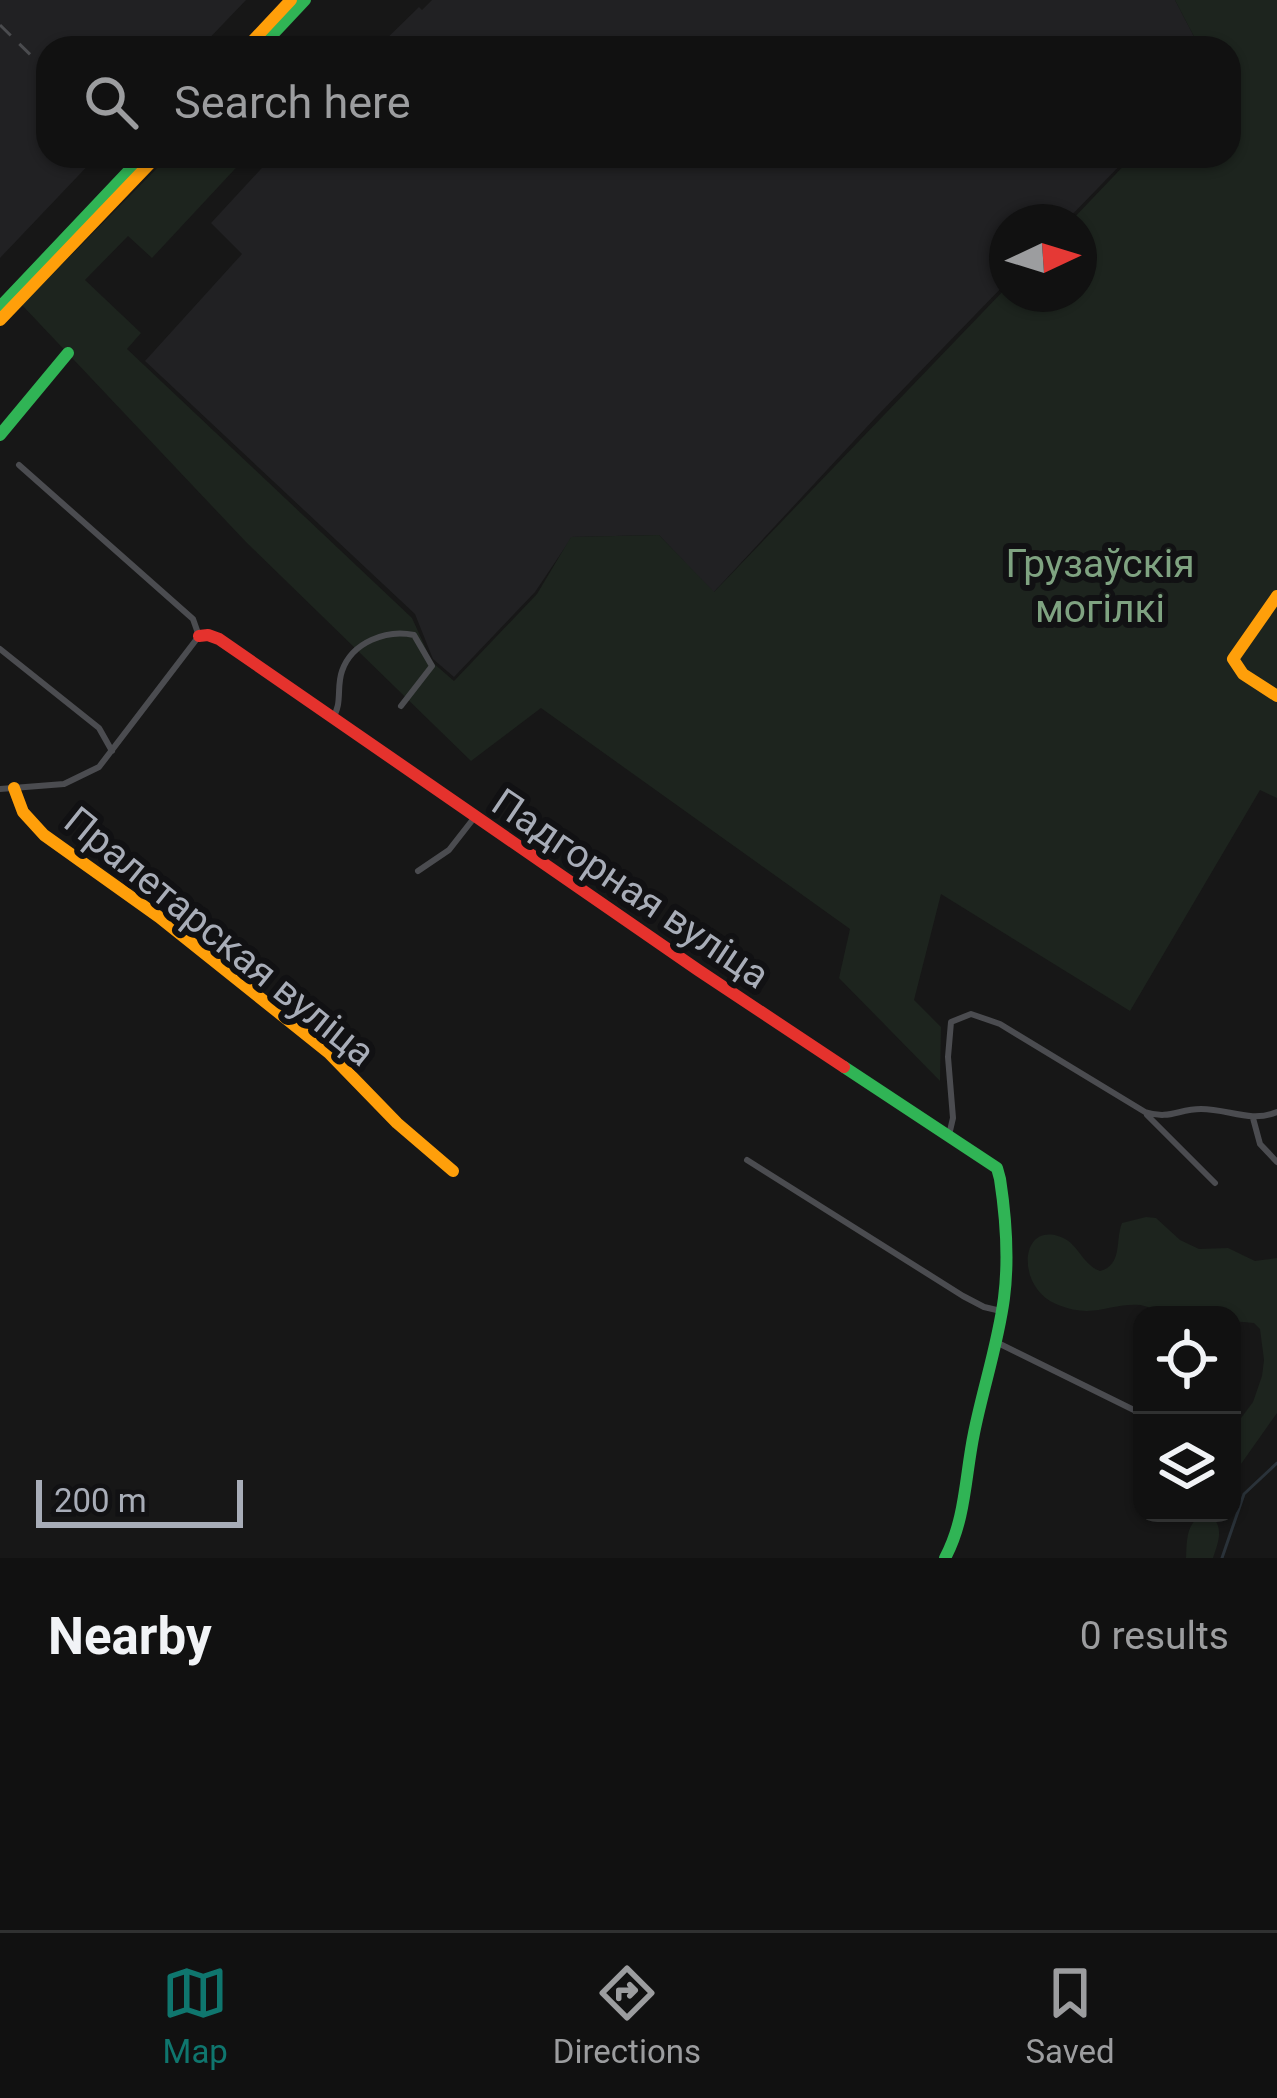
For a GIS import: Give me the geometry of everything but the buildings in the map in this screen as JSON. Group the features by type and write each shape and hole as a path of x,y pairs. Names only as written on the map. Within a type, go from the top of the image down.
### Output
{"street":[{"path":"257,36 291,0"},
{"path":"271,36 305,0"},
{"path":"0,308 132,168"},
{"path":"0,320 146,168"},
{"path":"0,435 68,353"},
{"path":"19,465 193,620 199,636 117,745"},
{"path":"1277,596 1233,659 1243,674 1277,695"},
{"path":"332,718 338,711 346,663 374,638 398,631 414,635 432,666 401,706"},
{"name":"Падгорная вуліца","path":"199,636 219,639 475,818 990,1162 1000,1174 1007,1261 996,1342 959,1524 944,1558"},
{"path":"0,649 117,745"},
{"path":"99,728 117,745"},
{"name":"Пралетарская вуліца","path":"7,789 78,779 99,767 117,745"},
{"name":"Пралетарская вуліца","path":"7,789 38,830 159,917 329,1053 453,1172"},
{"path":"418,871 449,850 475,818"},
{"path":"949,1135 953,1118 948,1058 951,1022 964,1015 981,1015 1145,1112 1215,1183"},
{"path":"1145,1112 1166,1117 1198,1109 1252,1118 1277,1112"},
{"path":"1252,1118 1260,1144 1277,1162"},
{"path":"747,1160 963,1296 1000,1311"},
{"path":"996,1342 1133,1410"}],"shaded area":[{"path":"0,0 246,0 212,36 36,36 36,168 86,168 0,258"},
{"path":"432,0 1175,0 1194,36 389,36 419,7 422,10"},
{"path":"262,168 1117,168 1082,204 989,204 989,301 713,593 659,535 572,537 535,592 454,677 433,659 415,614 145,361 242,254 211,223"}],"green space":[{"name":"Грузаўскія могілкі","path":"1175,0 1277,0 1277,798 1260,790 1130,1011 941,894 914,1000 941,1027 940,1081 839,978 850,929 541,708 471,761 246,542 22,305 157,168 236,168 152,258 128,236 85,280 141,333 127,349 412,618 432,662 454,681 537,594 571,537 659,535 714,592 989,306 989,312 1097,312 1097,204 1087,204 1122,168 1241,168 1241,36 1194,36"},
{"path":"1156,1218 1180,1240 1199,1249 1228,1248 1255,1261 1277,1258 1277,1413 1241,1464 1241,1418 1253,1402 1264,1360 1260,1329 1241,1322 1241,1306 1069,1309 1043,1296 1034,1285 1028,1260 1036,1239 1045,1235 1065,1239 1100,1271 1115,1258 1122,1223"},
{"path":"1216,1522 1219,1530 1213,1558 1186,1558 1192,1524"}],"waterway":[{"path":"1222,1558 1244,1494 1277,1463"}],"railway":[{"path":"0,25 36,60"}],"traffic: fast":[{"path":"271,36 305,0"},
{"path":"0,307 132,168"},
{"path":"0,435 68,353"},
{"path":"844,1067 997,1168 1000,1179 1006,1238 1004,1298 961,1513 945,1558"}],"traffic: slow":[{"path":"257,36 291,0"},
{"path":"0,320 146,168"},
{"path":"1277,596 1233,659 1243,674 1277,696"},
{"path":"14,788 23,812 44,835 159,917 329,1053 397,1123 453,1171"}],"traffic: jam":[{"path":"199,636 219,639 844,1067"}]}
